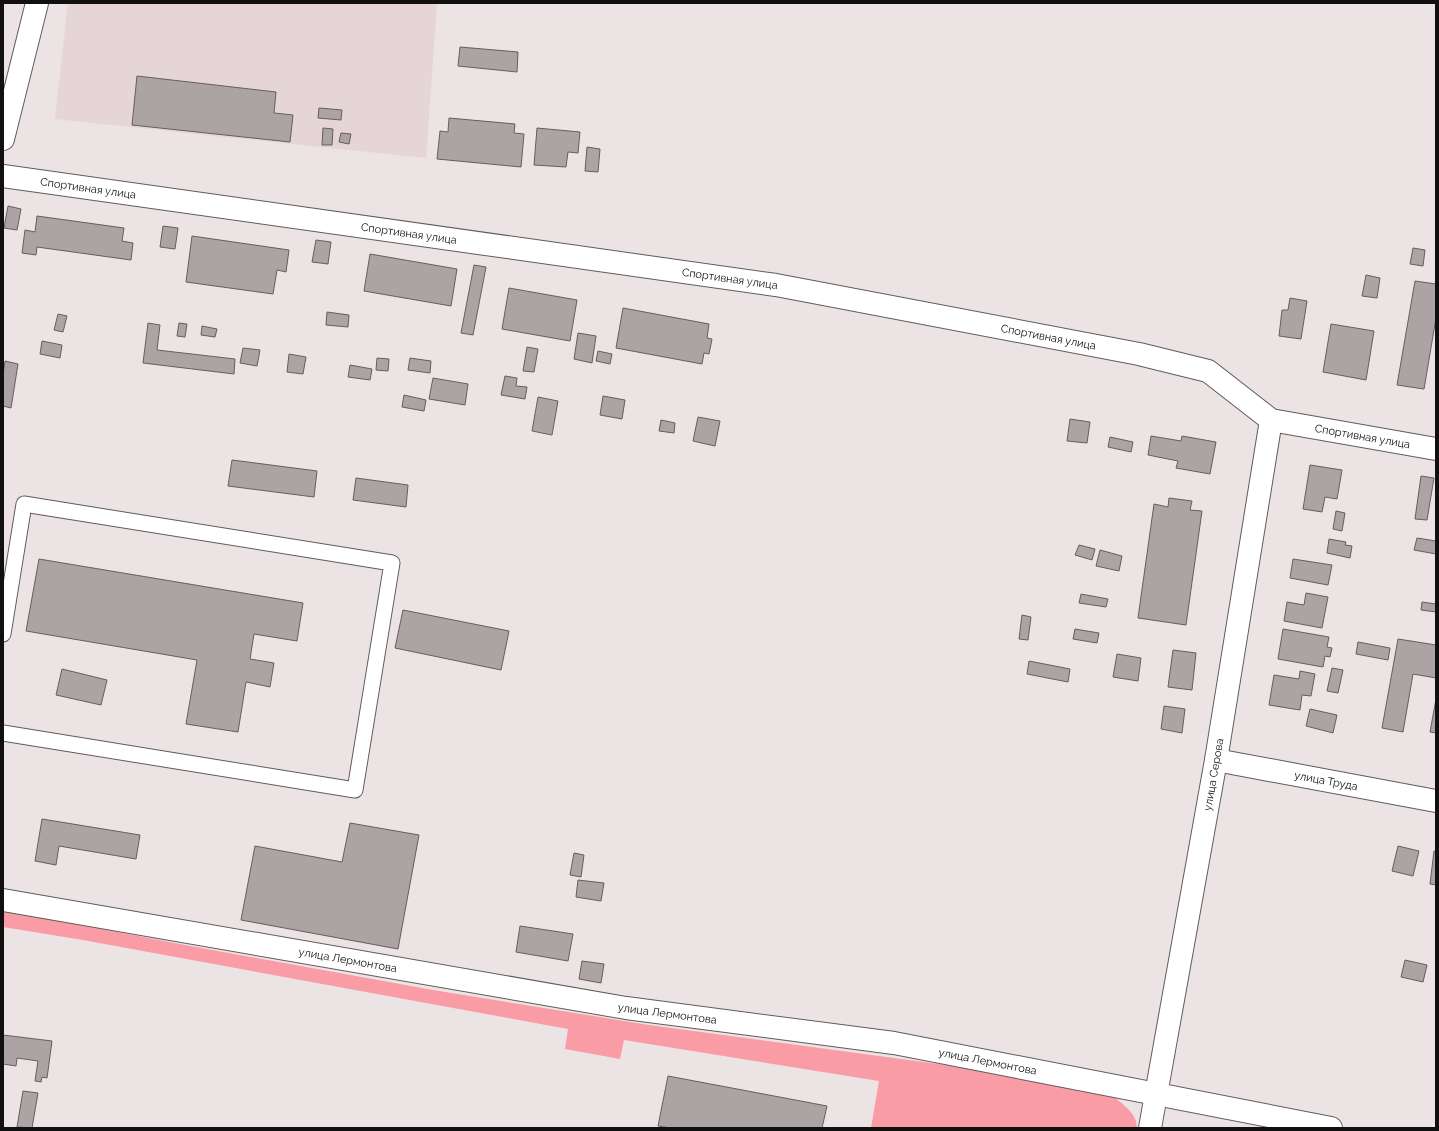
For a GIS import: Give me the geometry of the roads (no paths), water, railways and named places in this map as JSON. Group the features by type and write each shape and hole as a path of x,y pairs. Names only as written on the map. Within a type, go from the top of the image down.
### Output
{"street":[{"path":"3,139 37,3"},
{"name":"Спортивная улица","path":"3,176 776,285 1124,351 1208,370 1271,420 1436,449"},
{"name":"улица Серова","path":"1150,1128 1216,760 1271,420"},
{"name":"улица Труда","path":"1216,760 1436,801"},
{"name":"улица Лермонтова","path":"3,900 626,1008 894,1042 1331,1128"}],"lane":[{"path":"3,634 24,504 392,563 355,790 3,733"}]}
